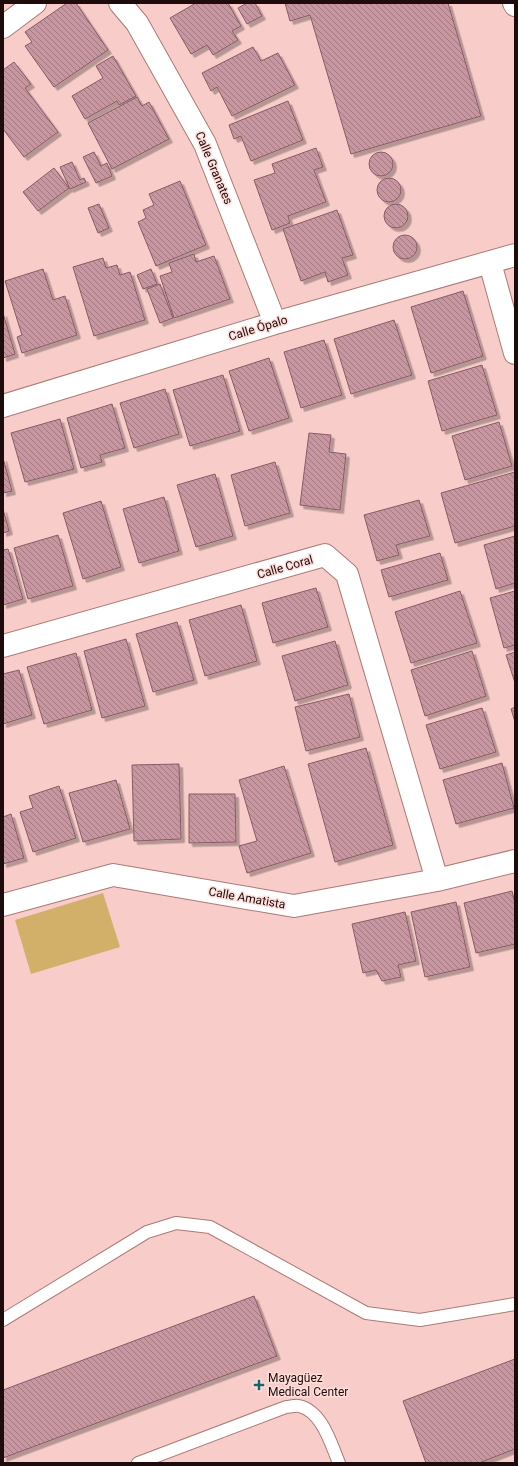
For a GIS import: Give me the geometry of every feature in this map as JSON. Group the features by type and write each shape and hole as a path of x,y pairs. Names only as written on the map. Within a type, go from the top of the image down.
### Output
{"street":[{"path":"3,27 35,3"},
{"name":"Calle Granates","path":"120,3 136,23 206,144 275,323"},
{"name":"Calle Ópalo","path":"3,406 275,323 515,255"},
{"path":"490,263 515,353"},
{"name":"Calle Coral","path":"3,646 325,555 347,574 437,880"},
{"name":"Calle Amatista","path":"3,906 113,875 294,906 437,880 515,861"}],"lane":[{"path":"3,1320 147,1232 176,1223 210,1227 366,1313 420,1320 515,1304"},
{"path":"138,1463 286,1407 298,1406 308,1410 323,1426 339,1463"}],"shaded area":[{"path":"103,893 120,947 31,974 15,920"}],"building":[{"path":"67,3 76,3 108,50 54,87 25,46 32,42 25,32"},
{"path":"196,3 228,3 241,26 232,31 238,40 213,55 207,45 191,54 170,18"},
{"path":"247,3 255,3 262,16 247,24 238,8"},
{"path":"285,3 448,3 481,116 351,154 310,15 290,21"},
{"path":"253,47 261,61 278,53 295,85 232,116 217,87 211,91 202,73"},
{"path":"113,56 136,96 119,105 117,101 85,119 72,96 103,78 96,66"},
{"path":"14,62 31,84 25,88 58,132 24,157 3,129 3,70"},
{"path":"137,97 142,106 149,102 169,139 112,169 88,123"},
{"path":"288,101 303,140 251,161 241,136 234,139 229,125"},
{"path":"316,148 323,167 314,170 326,202 288,216 290,223 272,230 254,180 275,173 272,164"},
{"path":"94,152 101,166 107,163 112,176 96,183 83,157"},
{"path":"381,152 390,155 393,164 390,173 381,176 372,173 369,164 372,155"},
{"path":"72,162 80,180 84,178 86,182 70,189 60,167"},
{"path":"54,168 69,188 38,211 23,192"},
{"path":"389,178 398,181 401,190 398,199 389,202 380,199 377,190 380,181"},
{"path":"180,181 206,245 156,266 138,222 146,218 143,210 154,205 149,194"},
{"path":"99,204 109,228 98,233 88,208"},
{"path":"396,204 405,207 408,216 405,225 396,228 387,225 384,216 387,207"},
{"path":"337,210 353,255 342,258 348,275 328,282 325,272 301,281 283,229"},
{"path":"405,235 414,238 417,247 414,256 405,259 396,256 393,247 396,238"},
{"path":"194,254 196,262 214,256 230,299 174,318 160,276 172,272 169,263"},
{"path":"103,258 106,268 117,265 120,275 130,272 145,320 94,336 73,267"},
{"path":"43,269 53,300 65,296 77,335 22,353 17,337 22,335 5,281"},
{"path":"151,269 157,284 143,289 137,275"},
{"path":"160,284 173,318 160,323 147,289"},
{"path":"463,291 483,356 431,373 411,307"},
{"path":"3,313 15,354 3,358"},
{"path":"394,320 412,375 351,394 334,339"},
{"path":"324,340 342,395 301,408 284,352"},
{"path":"269,358 289,418 249,431 229,371"},
{"path":"482,365 497,415 442,431 428,381"},
{"path":"223,375 240,431 190,446 173,390"},
{"path":"165,389 179,434 134,448 120,403"},
{"path":"112,404 125,448 100,455 102,462 81,468 67,418"},
{"path":"60,419 74,469 25,482 11,433"},
{"path":"499,422 512,466 465,480 452,436"},
{"path":"309,433 331,435 329,452 346,454 340,510 300,505"},
{"path":"3,458 12,491 3,493"},
{"path":"275,462 290,513 245,526 231,475"},
{"path":"515,472 515,526 455,543 441,493"},
{"path":"215,474 233,536 196,547 177,485"},
{"path":"164,497 179,551 139,563 123,509"},
{"path":"419,500 430,536 396,545 399,555 377,561 364,515"},
{"path":"101,501 121,567 83,579 63,513"},
{"path":"3,509 9,531 3,533"},
{"path":"58,535 73,586 28,599 14,548"},
{"path":"515,536 515,583 496,589 484,545"},
{"path":"8,549 23,599 3,605 3,550"},
{"path":"440,553 448,580 389,597 381,570"},
{"path":"316,588 328,627 273,643 262,603"},
{"path":"460,591 477,643 411,663 395,612"},
{"path":"515,591 515,645 504,648 490,598"},
{"path":"241,605 257,661 205,676 189,620"},
{"path":"177,622 194,680 153,692 136,634"},
{"path":"126,639 145,706 102,718 84,651"},
{"path":"335,641 348,685 295,701 282,656"},
{"path":"472,651 486,696 425,716 411,670"},
{"path":"515,652 515,683 506,655"},
{"path":"76,653 92,710 44,724 27,667"},
{"path":"19,670 32,715 3,724 3,674"},
{"path":"349,694 360,737 306,751 295,707"},
{"path":"515,707 515,722 511,709"},
{"path":"482,708 496,752 440,769 426,725"},
{"path":"366,748 393,845 335,862 308,764"},
{"path":"502,763 514,808 456,824 443,780"},
{"path":"179,764 181,839 134,841 132,765"},
{"path":"284,766 311,853 247,873 239,846 257,841 239,780"},
{"path":"116,780 130,829 83,842 69,793"},
{"path":"59,786 76,838 33,852 20,812 33,808 29,796"},
{"path":"189,794 235,794 236,842 189,843"},
{"path":"11,814 24,858 3,864 3,817"},
{"path":"512,891 515,904 515,944 476,953 464,903"},
{"path":"456,902 470,967 425,977 411,912"},
{"path":"405,912 416,961 398,965 401,977 382,981 376,970 363,973 352,924"},
{"path":"254,1296 277,1356 3,1458 3,1390"},
{"path":"515,1359 515,1449 479,1463 426,1463 403,1401"}],"place":[{"name":"Mayagüez Medical Center","path":"259,1385"}]}
